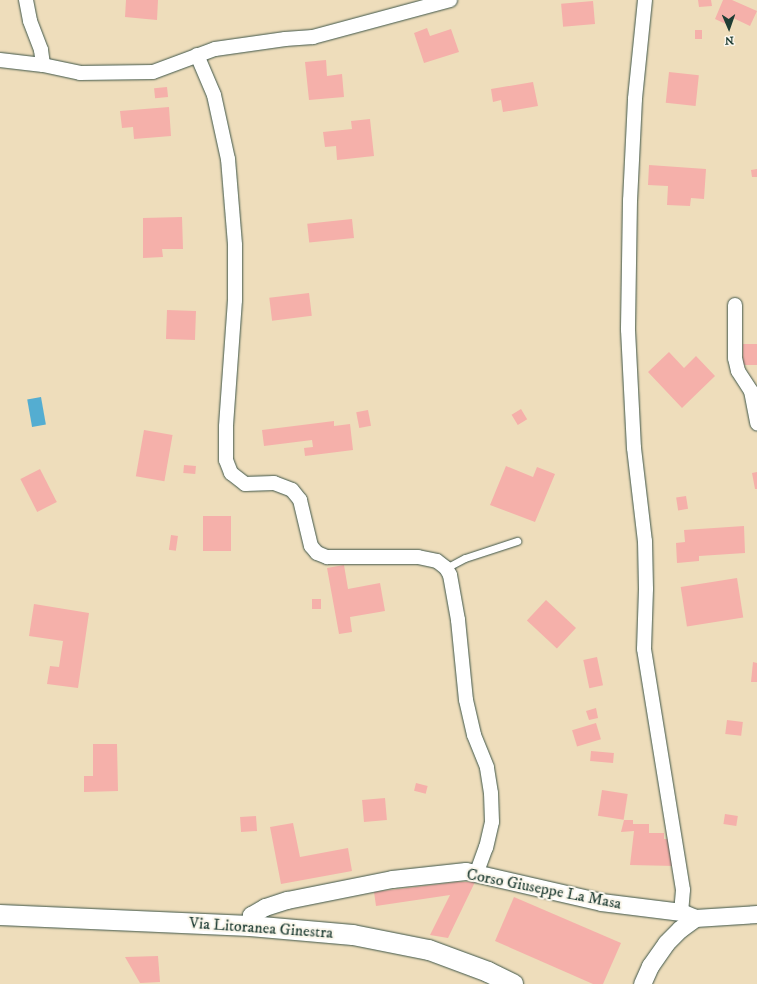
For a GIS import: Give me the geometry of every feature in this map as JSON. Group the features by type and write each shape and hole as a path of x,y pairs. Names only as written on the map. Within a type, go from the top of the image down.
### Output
{"main road":[{"name":"Via Litoranea Ginestra","path":"0,915 250,926 353,935 429,950 488,972 513,984"}],"street":[{"path":"26,0 30,22 41,50 43,65"},
{"path":"0,60 43,65 80,73 153,72 214,48 313,37 450,0"},
{"path":"642,984 650,966 666,943 680,929 688,915 644,650 646,589 645,541 634,448 628,330 630,200 634,99 645,0"},
{"path":"196,55 214,95 228,159 235,238 235,300 226,427 226,460 231,473 245,484 274,483 292,490 300,500 310,546 317,553 326,557 418,557 437,561 446,568 450,575 458,620 466,700 474,735 487,768 491,793 492,822 486,848 477,872"},
{"path":"735,305 736,364 738,371 751,391 757,423"},
{"name":"Corso Giuseppe La Masa","path":"250,926 252,915 265,907 287,900 392,879 466,871 477,872 601,902 688,915 757,914"}],"lane":[{"path":"446,568 465,558 518,541"}],"water":[{"path":"41,397 46,425 32,427 27,399"}],"building":[{"path":"126,0 158,0 157,20 125,17"},
{"path":"698,0 711,0 712,6 699,7"},
{"path":"723,0 732,0 757,11 750,26 731,17 728,25 715,19"},
{"path":"593,1 595,24 563,27 561,4"},
{"path":"427,28 430,36 451,29 459,52 424,63 414,33"},
{"path":"695,30 702,30 702,39 695,39"},
{"path":"326,60 327,76 342,74 344,97 309,100 305,62"},
{"path":"669,72 699,75 696,106 666,103"},
{"path":"533,82 538,106 503,112 501,100 493,102 491,89"},
{"path":"167,87 168,97 155,98 154,88"},
{"path":"169,107 171,136 134,139 133,127 122,128 120,111"},
{"path":"370,119 374,156 337,160 336,146 325,147 323,132 352,129 351,121"},
{"path":"649,165 706,169 704,199 691,198 690,206 667,205 668,186 648,185"},
{"path":"757,169 757,177 752,177 751,170"},
{"path":"182,217 183,249 162,249 163,257 143,258 143,218"},
{"path":"352,219 354,238 309,243 307,224"},
{"path":"309,293 312,316 272,321 269,298"},
{"path":"167,310 196,311 195,340 166,339"},
{"path":"743,344 757,344 757,365 743,365"},
{"path":"669,352 684,368 696,356 715,376 682,408 648,372"},
{"path":"521,409 527,419 518,425 512,415"},
{"path":"368,410 371,426 359,428 356,412"},
{"path":"334,421 334,426 350,424 353,450 305,456 304,448 313,447 312,440 264,446 262,430"},
{"path":"144,430 173,435 164,481 136,476"},
{"path":"184,465 196,466 195,474 183,473"},
{"path":"506,466 533,477 537,467 555,474 535,522 490,505"},
{"path":"40,469 57,502 37,512 20,479"},
{"path":"757,472 757,489 755,489 752,473"},
{"path":"686,496 688,509 678,510 676,498"},
{"path":"203,516 231,516 231,551 203,551"},
{"path":"744,526 745,553 699,556 699,561 677,563 676,543 685,542 684,530"},
{"path":"171,535 178,536 176,551 169,550"},
{"path":"344,565 348,589 380,583 385,611 350,617 352,632 339,634 327,568"},
{"path":"737,578 743,618 687,626 681,587"},
{"path":"312,599 321,599 321,609 312,609"},
{"path":"546,600 576,628 557,648 527,620"},
{"path":"34,604 89,613 78,688 47,684 50,666 59,667 63,641 29,636"},
{"path":"597,657 603,685 589,688 583,660"},
{"path":"753,662 757,663 757,682 751,682"},
{"path":"596,708 598,718 589,720 586,711"},
{"path":"727,720 743,722 741,736 725,734"},
{"path":"596,723 601,739 577,747 572,730"},
{"path":"93,744 117,744 118,791 84,792 84,776 93,776"},
{"path":"591,751 614,753 613,763 590,761"},
{"path":"416,783 428,786 426,794 414,791"},
{"path":"602,790 628,794 624,820 598,816"},
{"path":"385,798 387,820 364,822 362,800"},
{"path":"725,814 738,816 736,826 723,824"},
{"path":"256,816 257,831 241,832 240,817"},
{"path":"624,820 633,820 633,824 649,824 649,833 664,833 664,839 671,839 676,866 630,865 634,831 621,832"},
{"path":"293,823 300,857 348,848 352,871 281,884 270,827"},
{"path":"457,882 475,882 448,938 430,935 450,895 376,906 374,892"},
{"path":"514,897 621,943 603,984 593,984 495,941"},
{"path":"158,956 160,982 140,983 125,957"}]}
